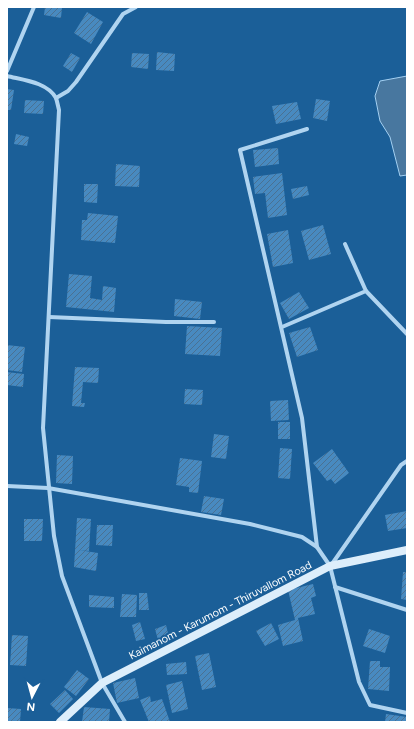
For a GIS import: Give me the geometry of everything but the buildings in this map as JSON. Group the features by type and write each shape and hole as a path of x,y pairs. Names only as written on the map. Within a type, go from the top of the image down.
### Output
{"main road":[{"name":"Kaimanom - Karumom - Thiruvallom Road","path":"60,722 102,683 330,566 407,550"}],"street":[{"path":"7,71 34,7"},
{"path":"56,98 68,91 76,82 123,14 136,7"},
{"path":"7,76 32,82 46,88 56,98 59,110 43,428 48,488 54,536 62,576 102,683 125,722"},
{"path":"307,129 240,150 302,418 317,547"},
{"path":"344,244 366,291 407,334"},
{"path":"282,327 366,291"},
{"path":"49,317 166,322 214,322"},
{"path":"330,566 401,465 407,461"},
{"path":"7,486 48,488 276,530 302,537 317,547 330,566 359,682 370,706 407,713"},
{"path":"335,587 407,610"}],"water":[{"path":"407,76 407,175 400,176 390,137 380,121 375,96 380,81"}]}
